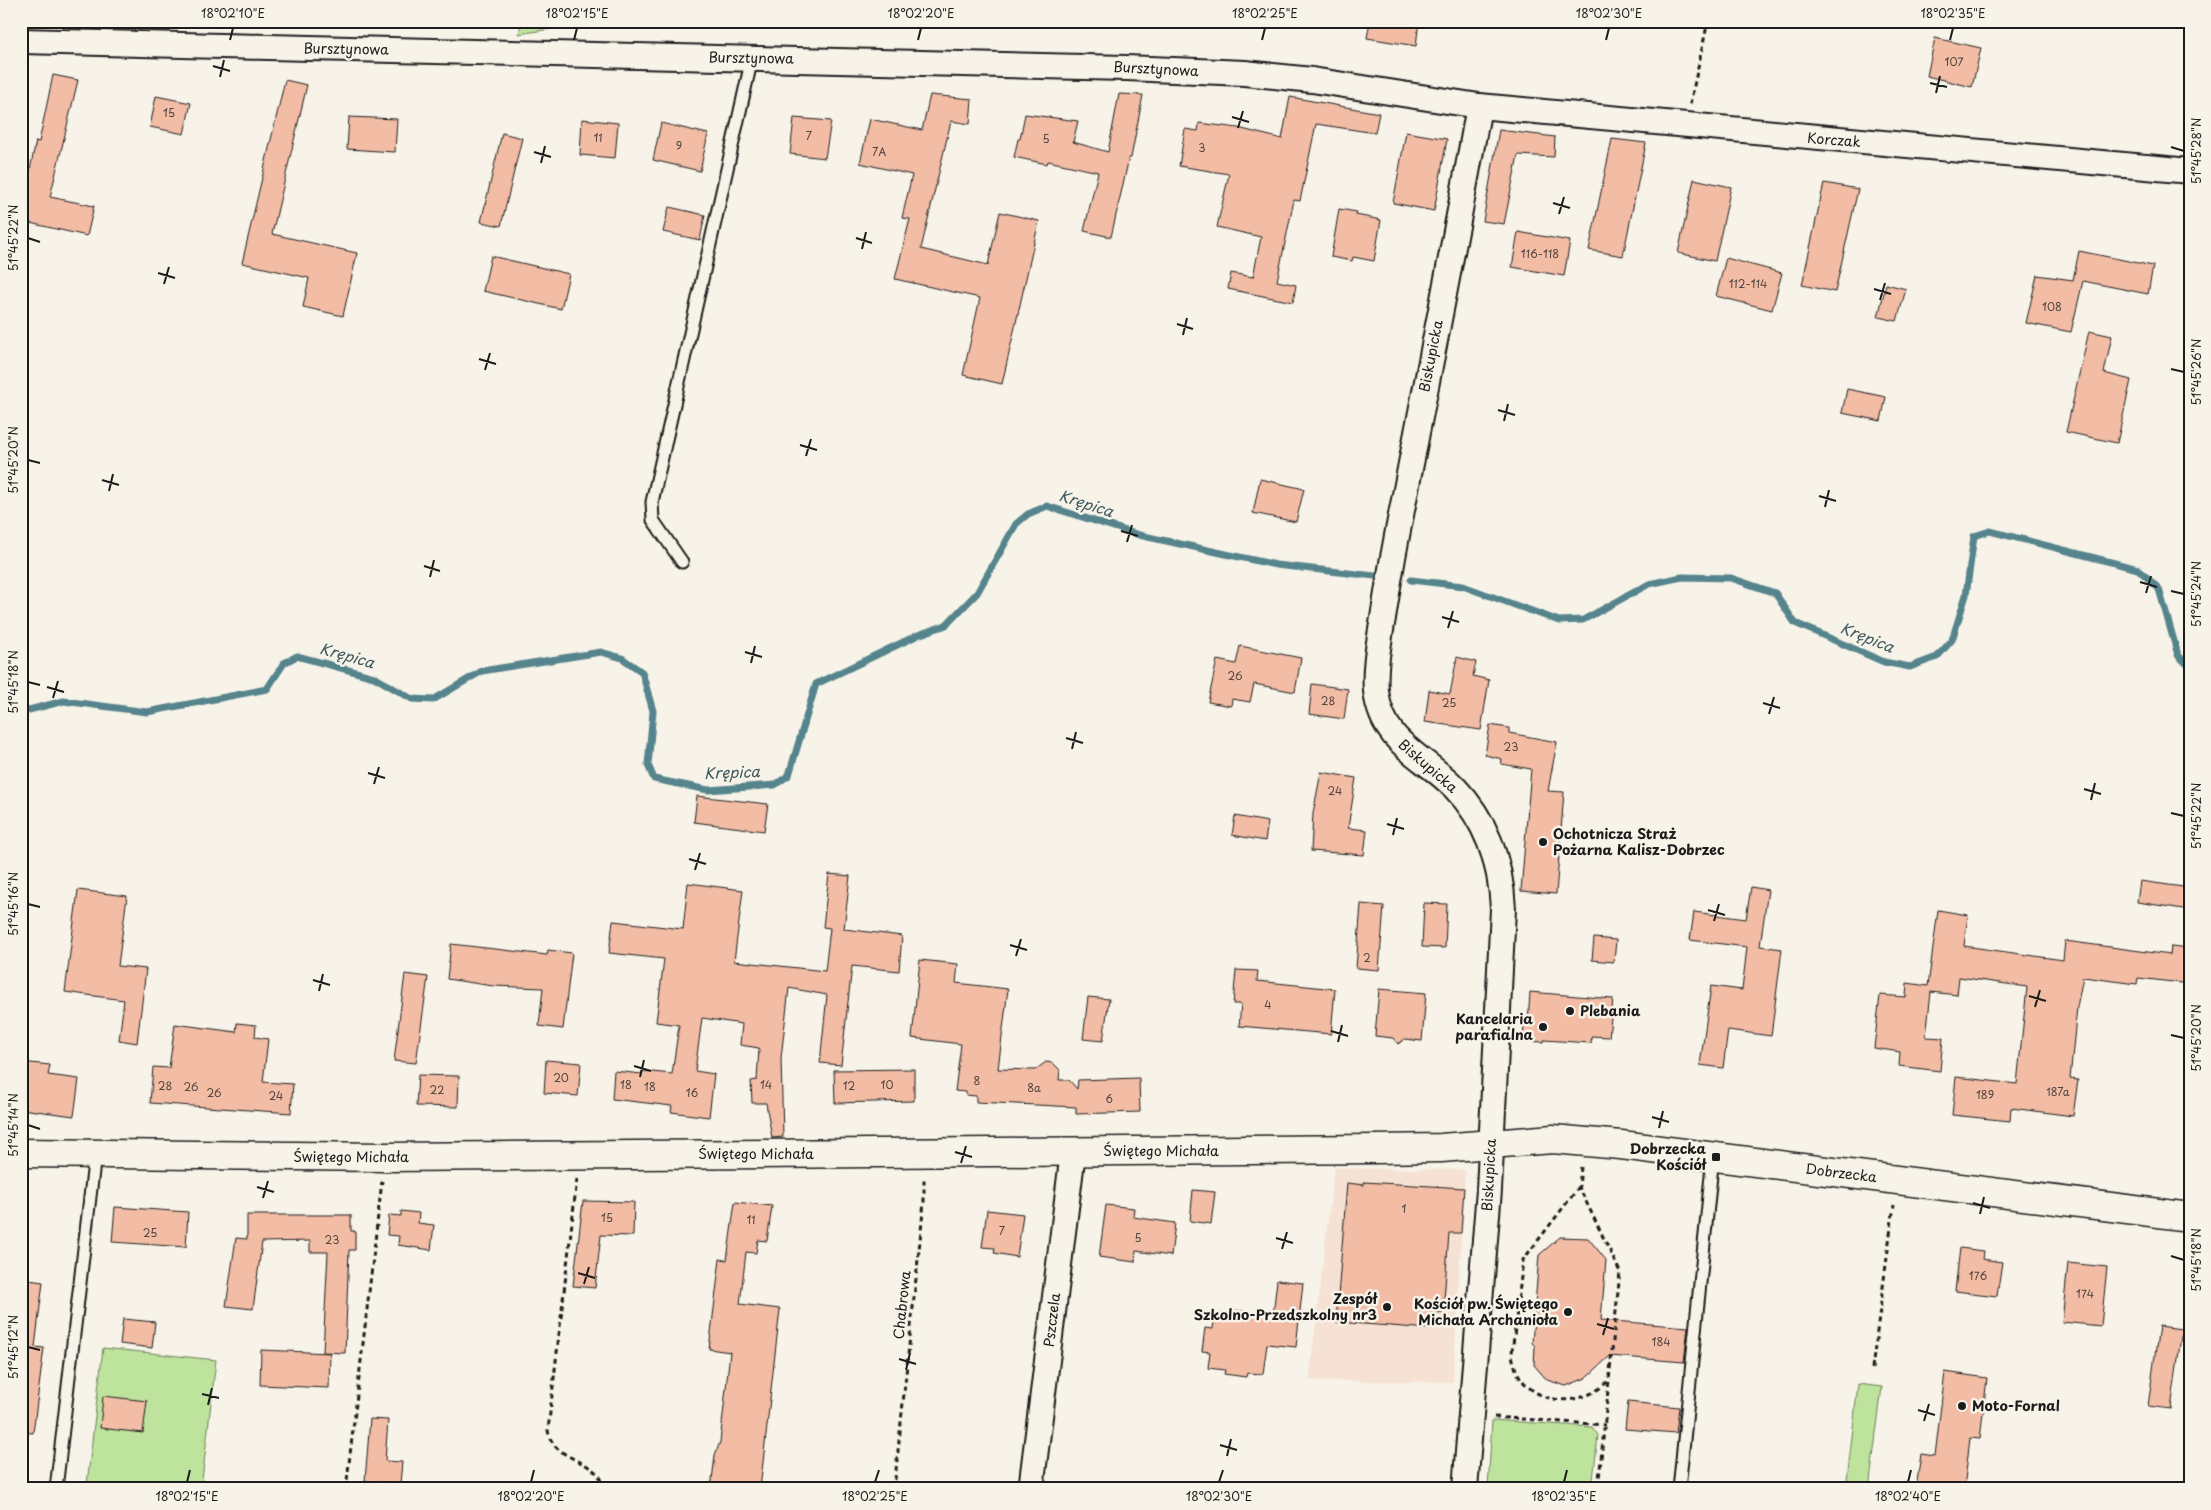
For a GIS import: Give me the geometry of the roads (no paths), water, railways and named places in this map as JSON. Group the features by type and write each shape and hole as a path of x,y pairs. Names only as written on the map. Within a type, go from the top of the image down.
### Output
{"street":[{"name":"Bursztynowa","path":"21,41 1126,68 1245,74 1312,80 1479,106"},
{"name":"Korczak","path":"1479,106 2190,171"},
{"name":"Biskupicka","path":"1465,1489 1491,1144 1503,909 1502,882 1496,858 1486,832 1473,810 1456,788 1408,750 1388,728 1380,711 1376,682 1380,638 1390,574 1479,106"},
{"name":"Dobrzecka","path":"1491,1144 1553,1139 1582,1141 2190,1217"},
{"name":"Świętego Michała","path":"21,1153 384,1157 580,1156 1422,1149 1491,1144"},
{"name":"Pszczela","path":"1031,1489 1073,1152"}],"lane":[{"path":"682,562 653,520 652,502 752,58"},
{"path":"56,1489 95,1154"},
{"path":"1679,1489 1713,1156"}],"waterway":[{"name":"Krępica","path":"21,712 64,701 147,712 267,689 284,663 297,656 374,677 412,699 433,700 482,671 601,652 622,658 642,672 653,711 648,765 654,779 708,790 775,785 789,775 816,684 918,635 946,625 977,593 1016,524 1028,514 1047,506 1139,535 1276,565 1375,576"},
{"name":"Krępica","path":"1411,580 1463,586 1559,621 1583,620 1649,584 1682,577 1731,578 1775,593 1795,623 1884,662 1910,667 1937,657 1952,640 1966,595 1974,536 1990,531 2138,569 2159,589 2178,655 2190,667"}],"place":[{"name":"Ochotnicza Straż Pożarna Kalisz-Dobrzec","path":"1543,842"},
{"name":"Plebania","path":"1570,1011"},
{"name":"Kancelaria parafialna","path":"1543,1027"},
{"name":"Dobrzecka Kościół","path":"1716,1157"},
{"name":"Zespół Szkolno-Przedszkolny nr3","path":"1387,1307"},
{"name":"Kościół pw. Świętego Michała Archanioła","path":"1568,1312"},
{"name":"Moto-Fornal","path":"1962,1406"}]}
